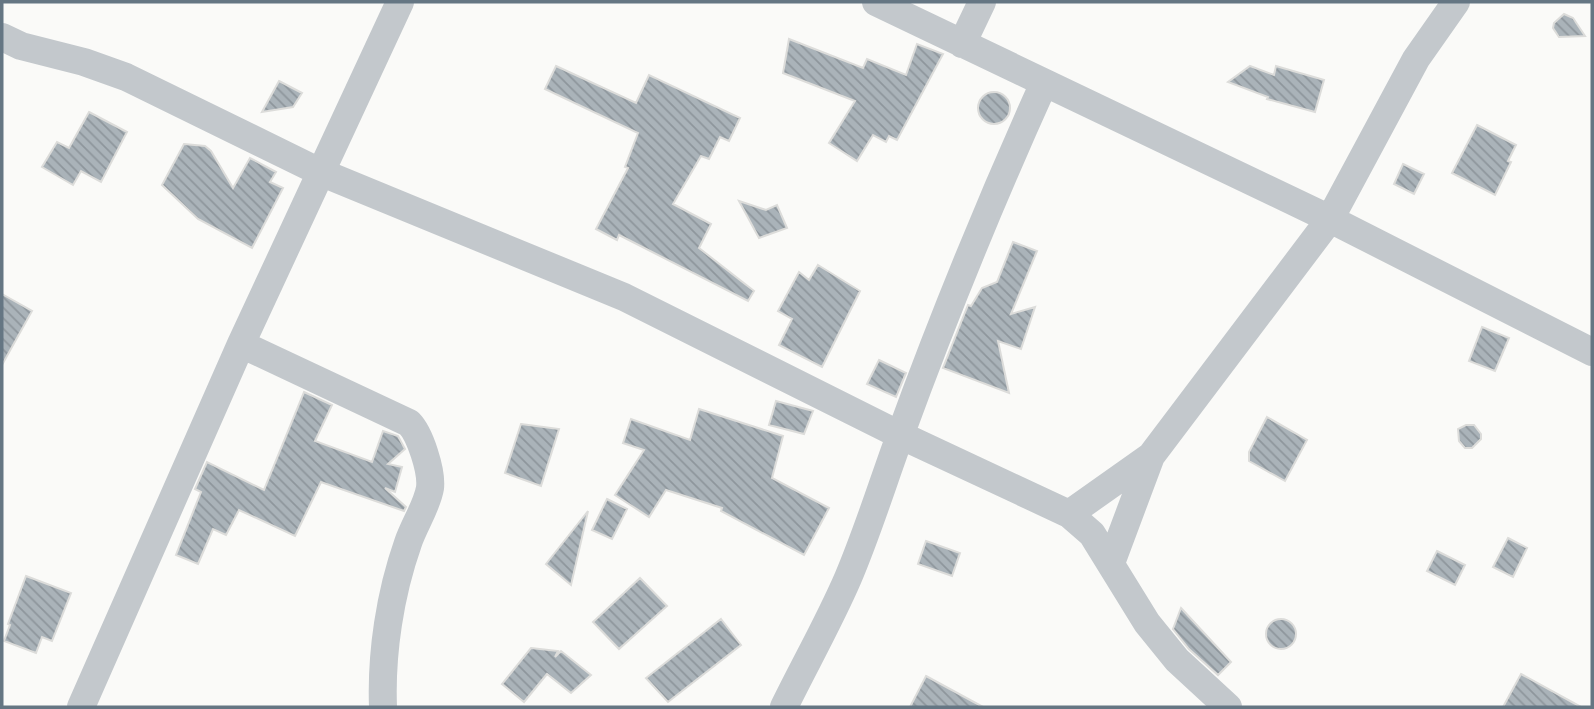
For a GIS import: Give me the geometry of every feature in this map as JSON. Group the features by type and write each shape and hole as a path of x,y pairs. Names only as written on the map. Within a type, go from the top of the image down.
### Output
{"street":[{"path":"81,707 241,344 400,2"},
{"path":"876,2 1330,219 1592,352"},
{"path":"962,44 982,2"},
{"path":"1111,563 1151,456 1330,219 1416,59 1456,2"},
{"path":"2,37 21,46 84,62 126,77 320,172 624,297 900,435 1069,514 1092,534 1147,624 1177,660 1228,707"},
{"path":"784,707 847,579 877,504 900,435 996,191 1044,83"},
{"path":"241,344 409,423 417,432 430,489 407,544 399,578 387,634 383,707"},
{"path":"1069,514 1151,456"}],"building":[{"path":"1564,14 1573,18 1585,36 1559,37 1553,28 1554,23"},
{"path":"789,39 863,68 867,59 906,75 917,44 943,54 897,140 889,136 886,142 873,135 857,161 829,143 855,101 783,73"},
{"path":"556,66 636,103 649,75 740,118 729,141 720,137 709,159 701,156 673,204 711,224 699,248 754,291 748,301 619,235 617,240 596,229 628,168 625,167 638,133 545,89"},
{"path":"1250,66 1274,75 1276,66 1324,80 1315,112 1267,99 1268,97 1228,82"},
{"path":"279,81 302,93 293,107 262,112"},
{"path":"994,92 1005,97 1010,108 1005,119 994,124 983,119 978,108 983,97"},
{"path":"89,112 127,132 101,182 81,171 73,185 42,167 57,142 69,148"},
{"path":"1477,125 1516,145 1495,195 1452,173"},
{"path":"184,144 205,146 211,151 233,188 250,158 276,172 270,182 283,188 252,248 198,219 162,185"},
{"path":"1403,164 1424,174 1414,194 1394,184"},
{"path":"739,201 766,210 777,205 787,228 759,238"},
{"path":"1013,242 1037,251 1011,314 1035,307 1021,349 998,341 1009,393 943,368 968,305 971,306 982,288 997,282"},
{"path":"818,265 860,291 822,367 779,345 792,319 778,311 799,272 809,280"},
{"path":"2,294 32,311 2,365"},
{"path":"1482,327 1509,338 1495,371 1469,361"},
{"path":"879,360 906,373 896,397 867,384"},
{"path":"304,392 332,405 315,441 372,462 383,431 398,436 405,449 388,464 402,467 395,492 385,488 406,507 404,511 321,482 295,536 239,510 226,535 213,529 198,564 176,555 201,492 195,489 207,462 264,490"},
{"path":"776,401 813,411 804,434 769,425"},
{"path":"699,409 783,436 772,478 829,508 804,555 721,511 722,508 666,490 649,517 615,495 644,450 623,443 631,419 690,440"},
{"path":"1267,417 1307,440 1285,481 1249,461 1249,452"},
{"path":"521,424 559,429 541,486 505,473"},
{"path":"1474,425 1481,434 1481,439 1472,448 1465,448 1459,441 1458,429"},
{"path":"607,499 627,509 612,539 592,530"},
{"path":"588,511 571,585 546,564"},
{"path":"1508,538 1527,548 1513,577 1493,567"},
{"path":"926,541 960,553 952,576 918,564"},
{"path":"1437,551 1465,565 1455,585 1427,571"},
{"path":"26,576 71,593 52,641 42,637 36,653 4,641"},
{"path":"640,578 667,606 619,649 593,622"},
{"path":"1181,608 1231,662 1218,675 1189,649 1173,629"},
{"path":"721,619 741,645 668,702 646,678"},
{"path":"1281,619 1292,623 1296,634 1292,645 1281,649 1270,645 1266,634 1270,623"},
{"path":"531,648 558,651 555,657 561,651 591,675 571,693 547,674 524,702 502,684"},
{"path":"1521,674 1581,707 1503,707"},
{"path":"926,676 983,707 910,707"}]}
